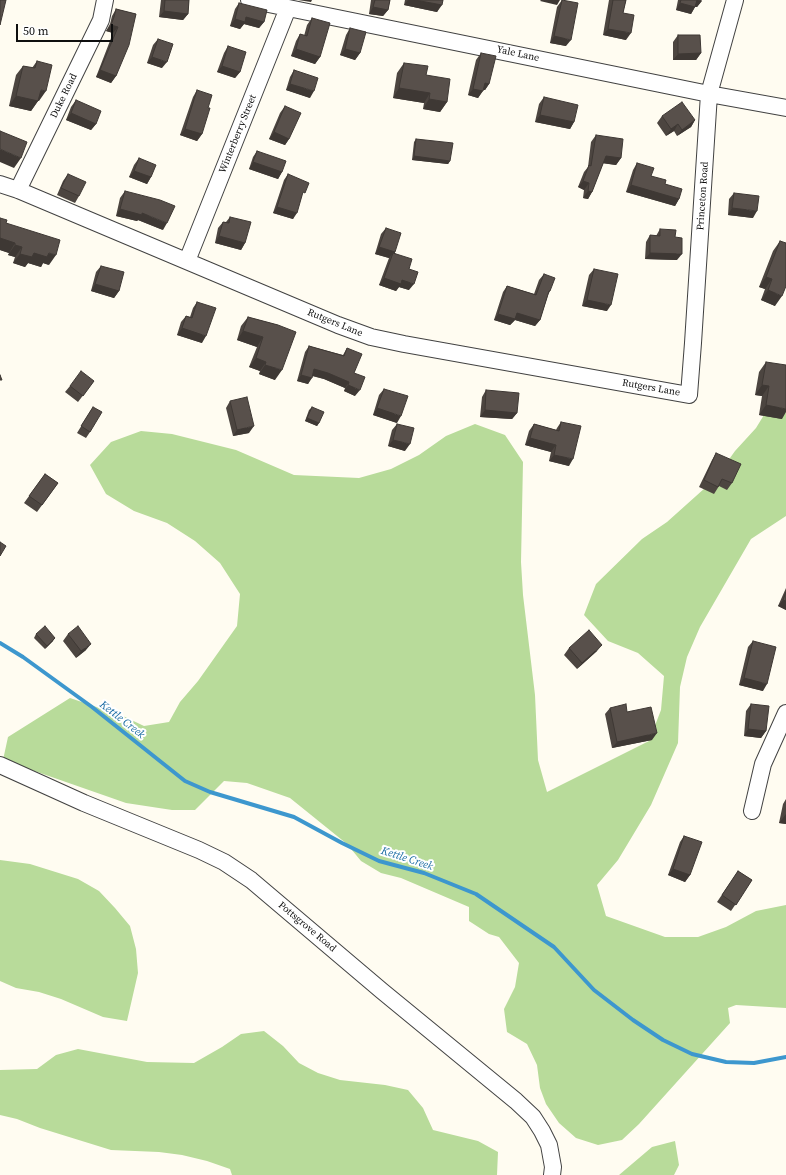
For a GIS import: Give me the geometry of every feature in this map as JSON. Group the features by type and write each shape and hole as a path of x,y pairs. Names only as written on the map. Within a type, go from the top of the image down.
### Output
{"street":[{"name":"Duke Road","path":"18,190 101,20 105,0"},
{"name":"Yale Lane","path":"249,0 709,94 786,108"},
{"name":"Princeton Road","path":"689,395 709,94 735,0"},
{"name":"Winterberry Street","path":"187,261 288,8"},
{"name":"Rutgers Lane","path":"0,184 18,190 338,325 371,337 689,395"},
{"path":"752,811 763,764 786,713"},
{"name":"Pottsgrove Road","path":"0,765 84,803 199,850 224,862 251,880 527,1111 533,1117 549,1145 552,1171"}],"green space":[{"path":"786,379 786,516 751,539 700,627 687,657 680,687 678,743 651,805 618,860 597,885 606,916 665,937 698,937 726,927 756,911 786,905 786,1008 736,1005 728,1008 730,1023 639,1124 622,1140 598,1145 576,1138 559,1123 546,1104 540,1088 537,1065 527,1044 507,1032 504,1009 515,987 519,963 499,937 489,934 469,921 469,907 401,878 381,873 361,861 347,844 290,798 247,783 224,781 195,810 172,810 126,803 3,760 8,737 70,698 123,716 144,726 169,722 180,702 198,681 237,626 240,594 220,563 195,541 167,523 134,511 106,494 90,465 111,442 141,431 172,434 236,450 294,475 359,478 391,469 419,455 446,436 475,424 505,435 523,462 521,562 523,595 535,695 538,760 547,792 649,741 661,710 664,676 638,653 608,641 584,615 596,584 642,539 667,522 715,479 735,451 756,428"},
{"path":"0,860 30,864 78,879 99,891 130,926 136,949 138,973 127,1021 103,1017 61,999 39,992 16,988 0,981"},
{"path":"264,1031 283,1046 299,1063 318,1073 340,1080 385,1085 408,1090 423,1108 433,1130 478,1141 498,1152 497,1175 232,1175 230,1169 207,1161 182,1155 159,1152 111,1150 40,1128 17,1119 0,1115 0,1070 37,1069 56,1055 78,1049 147,1062 194,1063 241,1034"},
{"path":"675,1141 679,1165 674,1175 619,1175 652,1147"}],"building":[{"path":"0,0 6,0 0,25"},
{"path":"165,0 189,0 188,14 164,11"},
{"path":"375,0 390,0 388,10 373,7"},
{"path":"415,0 443,0 442,5"},
{"path":"562,0 578,3 571,40 554,36"},
{"path":"613,0 626,0 623,13 634,15 631,33 608,29"},
{"path":"681,0 697,0 695,7 680,3"},
{"path":"239,3 267,10 264,22 246,17 245,22 235,19"},
{"path":"116,9 136,14 129,45 116,76 100,70 118,27 111,25"},
{"path":"312,18 330,23 320,57 296,49 300,34 307,36"},
{"path":"350,28 366,32 360,53 345,49"},
{"path":"678,35 700,35 701,53 678,54"},
{"path":"158,39 173,44 167,62 152,57"},
{"path":"228,46 246,52 240,72 222,66"},
{"path":"481,53 496,56 489,84 485,83 483,91 473,89"},
{"path":"37,61 52,65 46,91 41,90 38,101 16,96 23,66 35,68"},
{"path":"404,63 428,66 426,75 450,79 447,102 429,99 430,93 399,88"},
{"path":"294,70 318,78 314,91 290,84"},
{"path":"197,90 212,95 208,108 210,108 202,134 185,129"},
{"path":"544,97 578,105 574,122 540,115"},
{"path":"76,100 101,111 96,124 71,113"},
{"path":"682,102 695,120 682,130 678,124 671,129 662,116"},
{"path":"285,106 301,113 289,139 274,132"},
{"path":"0,131 27,142 21,158 0,149"},
{"path":"596,135 623,139 621,158 606,156 592,192 588,191 589,183 583,181 589,165 591,166"},
{"path":"416,139 453,143 450,161 414,156"},
{"path":"257,151 286,161 282,172 253,162"},
{"path":"139,158 156,165 151,177 134,171"},
{"path":"637,163 654,168 651,176 666,180 665,184 682,189 679,199 631,185"},
{"path":"68,174 86,182 79,196 61,188"},
{"path":"288,174 309,183 305,193 303,192 297,213 277,207"},
{"path":"125,191 160,200 175,206 167,223 142,213 142,215 120,209"},
{"path":"734,193 759,196 757,211 732,208"},
{"path":"230,217 251,222 245,243 219,236 223,222 229,223"},
{"path":"0,218 7,220 6,223 60,240 56,255 49,253 47,257 34,253 32,257 20,254 22,247 0,238"},
{"path":"386,228 401,233 395,252 379,247"},
{"path":"660,229 676,230 675,237 682,238 682,254 650,253 650,235 660,236"},
{"path":"780,241 786,243 786,286 782,296 768,290 772,279 766,277"},
{"path":"393,253 412,259 409,269 418,272 414,284 402,280 401,284 384,278"},
{"path":"101,266 124,272 119,291 95,284"},
{"path":"594,269 618,274 611,305 587,300"},
{"path":"544,274 555,278 549,291 540,320 517,313 515,319 498,314 507,286 536,295"},
{"path":"197,302 216,308 206,336 182,328 186,316 192,318"},
{"path":"248,317 278,325 296,332 282,370 265,365 266,362 256,358 263,337 243,331"},
{"path":"309,346 344,356 347,348 362,354 354,373 365,377 360,390 348,385 349,382 314,369 312,378 301,375"},
{"path":"766,362 786,365 786,409 766,405 769,386 762,385"},
{"path":"81,371 94,381 83,396 70,386"},
{"path":"384,389 408,396 401,416 377,408"},
{"path":"486,390 519,393 517,413 485,410"},
{"path":"247,397 254,426 237,430 230,401"},
{"path":"93,407 102,412 90,432 81,426"},
{"path":"312,407 324,412 319,423 307,418"},
{"path":"561,422 581,426 573,459 554,455 556,445 530,438 534,424 559,431"},
{"path":"397,424 414,428 410,444 393,440"},
{"path":"716,453 741,464 732,483 722,479 718,487 704,480"},
{"path":"45,474 58,483 42,505 29,496"},
{"path":"0,542 6,546 0,556"},
{"path":"786,592 786,601 783,600"},
{"path":"45,626 55,638 47,646 36,634"},
{"path":"78,626 91,644 81,651 68,634"},
{"path":"589,630 602,645 582,663 569,648"},
{"path":"753,641 776,647 767,684 744,678"},
{"path":"626,704 627,712 651,707 657,733 617,742 610,708"},
{"path":"751,704 769,706 766,731 748,729"},
{"path":"684,836 702,842 690,875 673,869"},
{"path":"738,871 752,880 736,905 722,895"}],"waterway":[{"name":"Kettle Creek","path":"0,643 23,657 92,707 185,781 210,792 294,817 379,861 424,873 476,894 554,947 594,990 633,1020 663,1040 692,1054 726,1062 754,1063 786,1057"}]}
